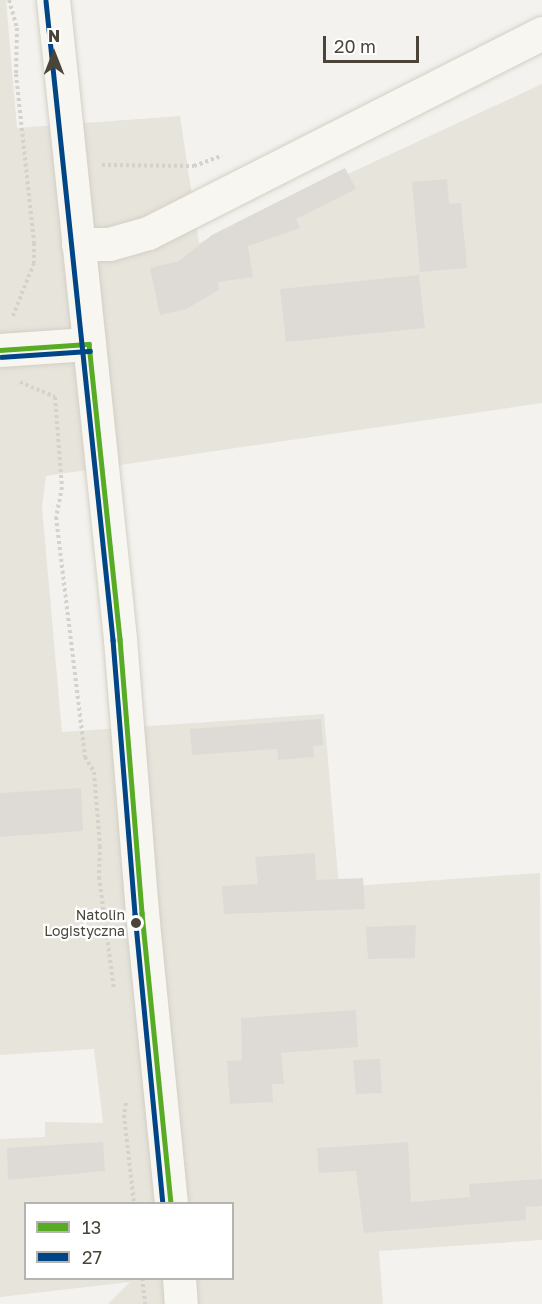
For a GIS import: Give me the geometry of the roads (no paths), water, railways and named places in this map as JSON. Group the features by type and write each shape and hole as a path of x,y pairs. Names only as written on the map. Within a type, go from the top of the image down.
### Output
{"street":[{"path":"53,0 120,639 142,914 171,1202"},
{"path":"78,244 109,244 148,233 542,33"},
{"path":"8,349 89,344"},
{"path":"179,1280 181,1304"}],"place":[{"name":"Natolin Logistyczna","path":"136,923"}]}
